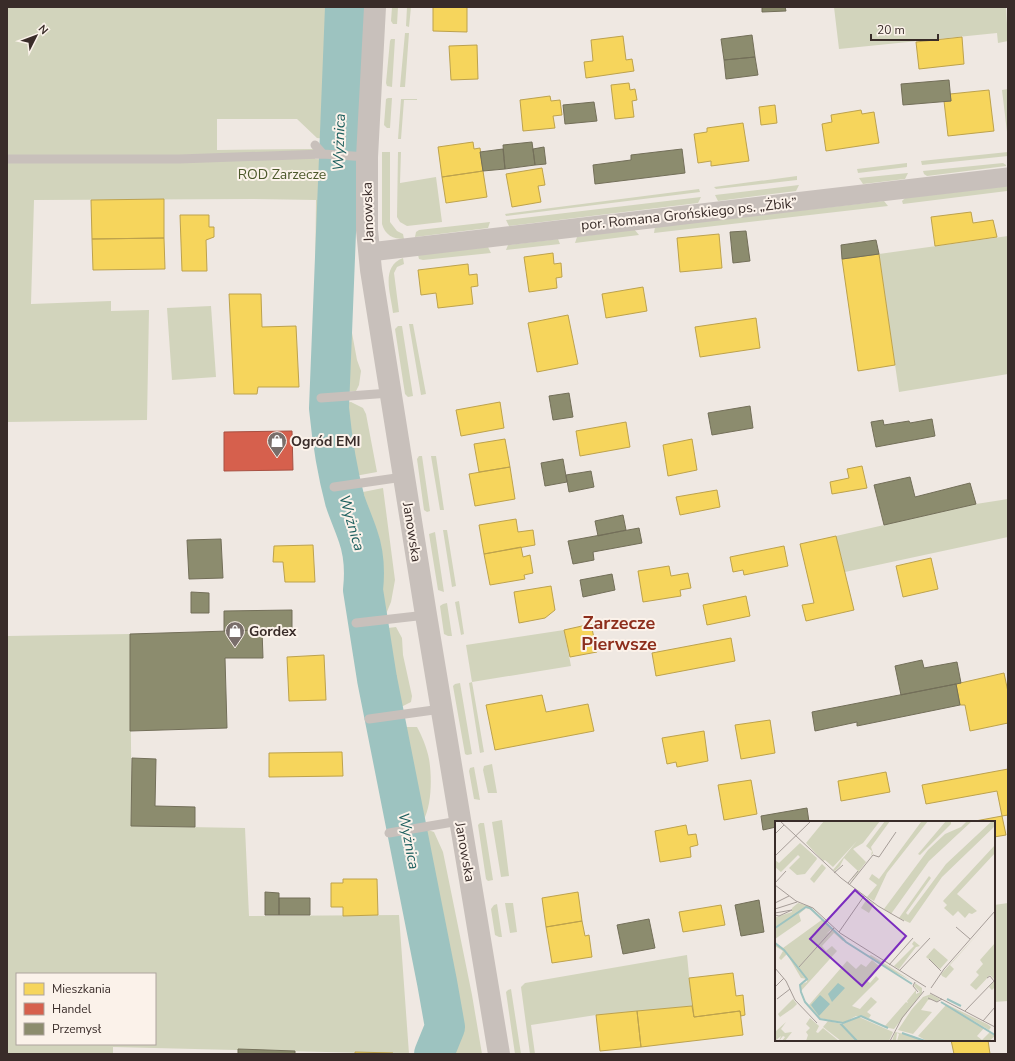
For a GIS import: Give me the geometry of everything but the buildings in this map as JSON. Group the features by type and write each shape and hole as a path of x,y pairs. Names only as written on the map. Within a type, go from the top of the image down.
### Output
{"street":[{"name":"Janowska","path":"375,7 356,156 367,222 371,270 403,477 459,821 499,1054"},
{"name":"por. Romana Grońskiego ps. „Żbik”","path":"370,252 1008,177"}],"lane":[{"path":"315,145 327,155"},
{"path":"7,160 179,159 327,155 356,156"},
{"path":"322,398 390,393"},
{"path":"336,487 403,477"},
{"path":"359,623 426,615"},
{"path":"372,719 441,709"},
{"path":"393,832 459,821"}],"green space":[{"name":"ROD Zarzecze","path":"7,7 342,7 335,147 326,147 327,139 317,138 297,119 217,119 217,150 314,149 315,159 335,160 326,392 320,393 315,284 316,200 34,200 31,304 111,301 111,311 149,310 147,420 7,422"},
{"path":"348,7 359,7 351,131 346,131 343,147 341,147"},
{"path":"392,7 398,7 397,24 393,24 391,21"},
{"path":"407,7 411,7 409,27 406,26"},
{"path":"834,7 1006,7 1008,41 998,43 997,33 839,49"},
{"path":"405,33 409,33 405,87 400,87"},
{"path":"391,39 395,39 392,87 387,86 386,83"},
{"path":"1008,89 1008,132 1007,132 1002,90"},
{"path":"392,98 390,128 387,128 384,125 386,99"},
{"path":"401,99 417,100 404,100 401,139 398,139"},
{"path":"382,152 390,152 390,222 397,231 403,234 404,239 390,236 383,228"},
{"path":"398,152 401,152 400,183 436,177 442,222 407,226 400,222 397,217"},
{"path":"1008,152 1008,156 922,165 921,161"},
{"path":"341,159 348,164 349,168 351,252 350,261 336,272"},
{"path":"907,163 907,167 858,173 857,169"},
{"path":"1003,163 1006,166 927,176 923,171"},
{"path":"908,173 905,179 863,184 859,178"},
{"path":"797,176 797,180 716,189 714,187"},
{"path":"799,185 796,191 718,201 715,195"},
{"path":"1008,186 1007,191 903,204 902,201 905,198"},
{"path":"699,189 700,192 506,216 505,214"},
{"path":"701,197 698,203 509,226 506,220"},
{"path":"884,201 888,206 654,233 655,227"},
{"path":"490,222 488,228 415,237 416,232 419,230"},
{"path":"634,229 639,235 575,243 577,237"},
{"path":"1008,236 1008,374 899,392 879,254"},
{"path":"558,239 560,244 506,250 508,245"},
{"path":"488,247 491,253 423,260 419,259 418,255"},
{"path":"403,258 404,264 397,267 394,273 399,312 393,313 389,290 389,274 391,268 396,262"},
{"path":"344,280 347,285 352,333 357,360 361,371 359,385 356,391 332,393 337,282"},
{"path":"211,306 216,377 172,380 167,308"},
{"path":"409,324 413,324 426,394 421,395"},
{"path":"398,326 402,326 413,396 408,397 405,394 395,329"},
{"path":"351,402 363,408 366,414 377,472 344,478 335,440 332,405"},
{"path":"321,405 326,405 328,437 338,480 333,480 322,420"},
{"path":"419,456 422,456 430,511 427,512 424,510 417,459"},
{"path":"431,456 436,456 444,510 440,510"},
{"path":"383,488 395,580 391,602 386,614 372,616 367,591 369,575 365,540 348,495"},
{"path":"342,495 358,547 361,575 360,588 365,615 355,616 344,523 340,523 335,496"},
{"path":"1008,499 1008,537 845,572 836,536 976,504"},
{"path":"443,530 447,530 456,586 452,587"},
{"path":"435,532 444,592 438,590 429,534"},
{"path":"459,601 464,634 461,635 455,602"},
{"path":"447,603 452,636 444,634 440,606"},
{"path":"396,627 402,638 403,655 412,696 411,702 401,707 386,708 373,630"},
{"path":"564,630 571,666 472,682 466,645"},
{"path":"366,631 378,709 368,709 356,632"},
{"path":"130,634 131,826 245,828 249,916 399,915 409,1054 113,1047 113,1054 7,1054 7,636"},
{"path":"472,682 484,752 480,753 469,683"},
{"path":"460,683 472,754 467,755 465,754 453,686"},
{"path":"391,727 417,727 426,746 430,766 431,782 430,799 423,821 409,823"},
{"path":"492,764 497,793 488,793 483,770 484,766"},
{"path":"474,767 480,800 474,799 469,771 470,768"},
{"path":"502,820 509,876 501,877 492,822"},
{"path":"480,823 484,823 493,880 488,881 486,879 478,825"},
{"path":"428,830 434,832 443,852 472,995 482,1054 436,1054 447,1027 411,833"},
{"path":"505,903 513,903 517,932 510,933"},
{"path":"1008,903 1008,1001 995,1002 995,905"},
{"path":"497,904 502,937 495,935 491,909"},
{"path":"687,955 692,1006 596,1015 531,1025 535,1054 530,1054 521,987 525,983"},
{"path":"511,989 521,1054 515,1054 506,992"}],"waterway":[{"name":"Wyżnica","path":"345,7 329,408 335,455 342,490 362,549 364,569 363,590 377,679 445,1027 434,1054"}],"place":[{"name":"Ogród EMI","path":"277,458"},
{"name":"Gordex","path":"235,648"}],"district":[{"name":"Zarzecze Pierwsze","path":"619,633"}]}
